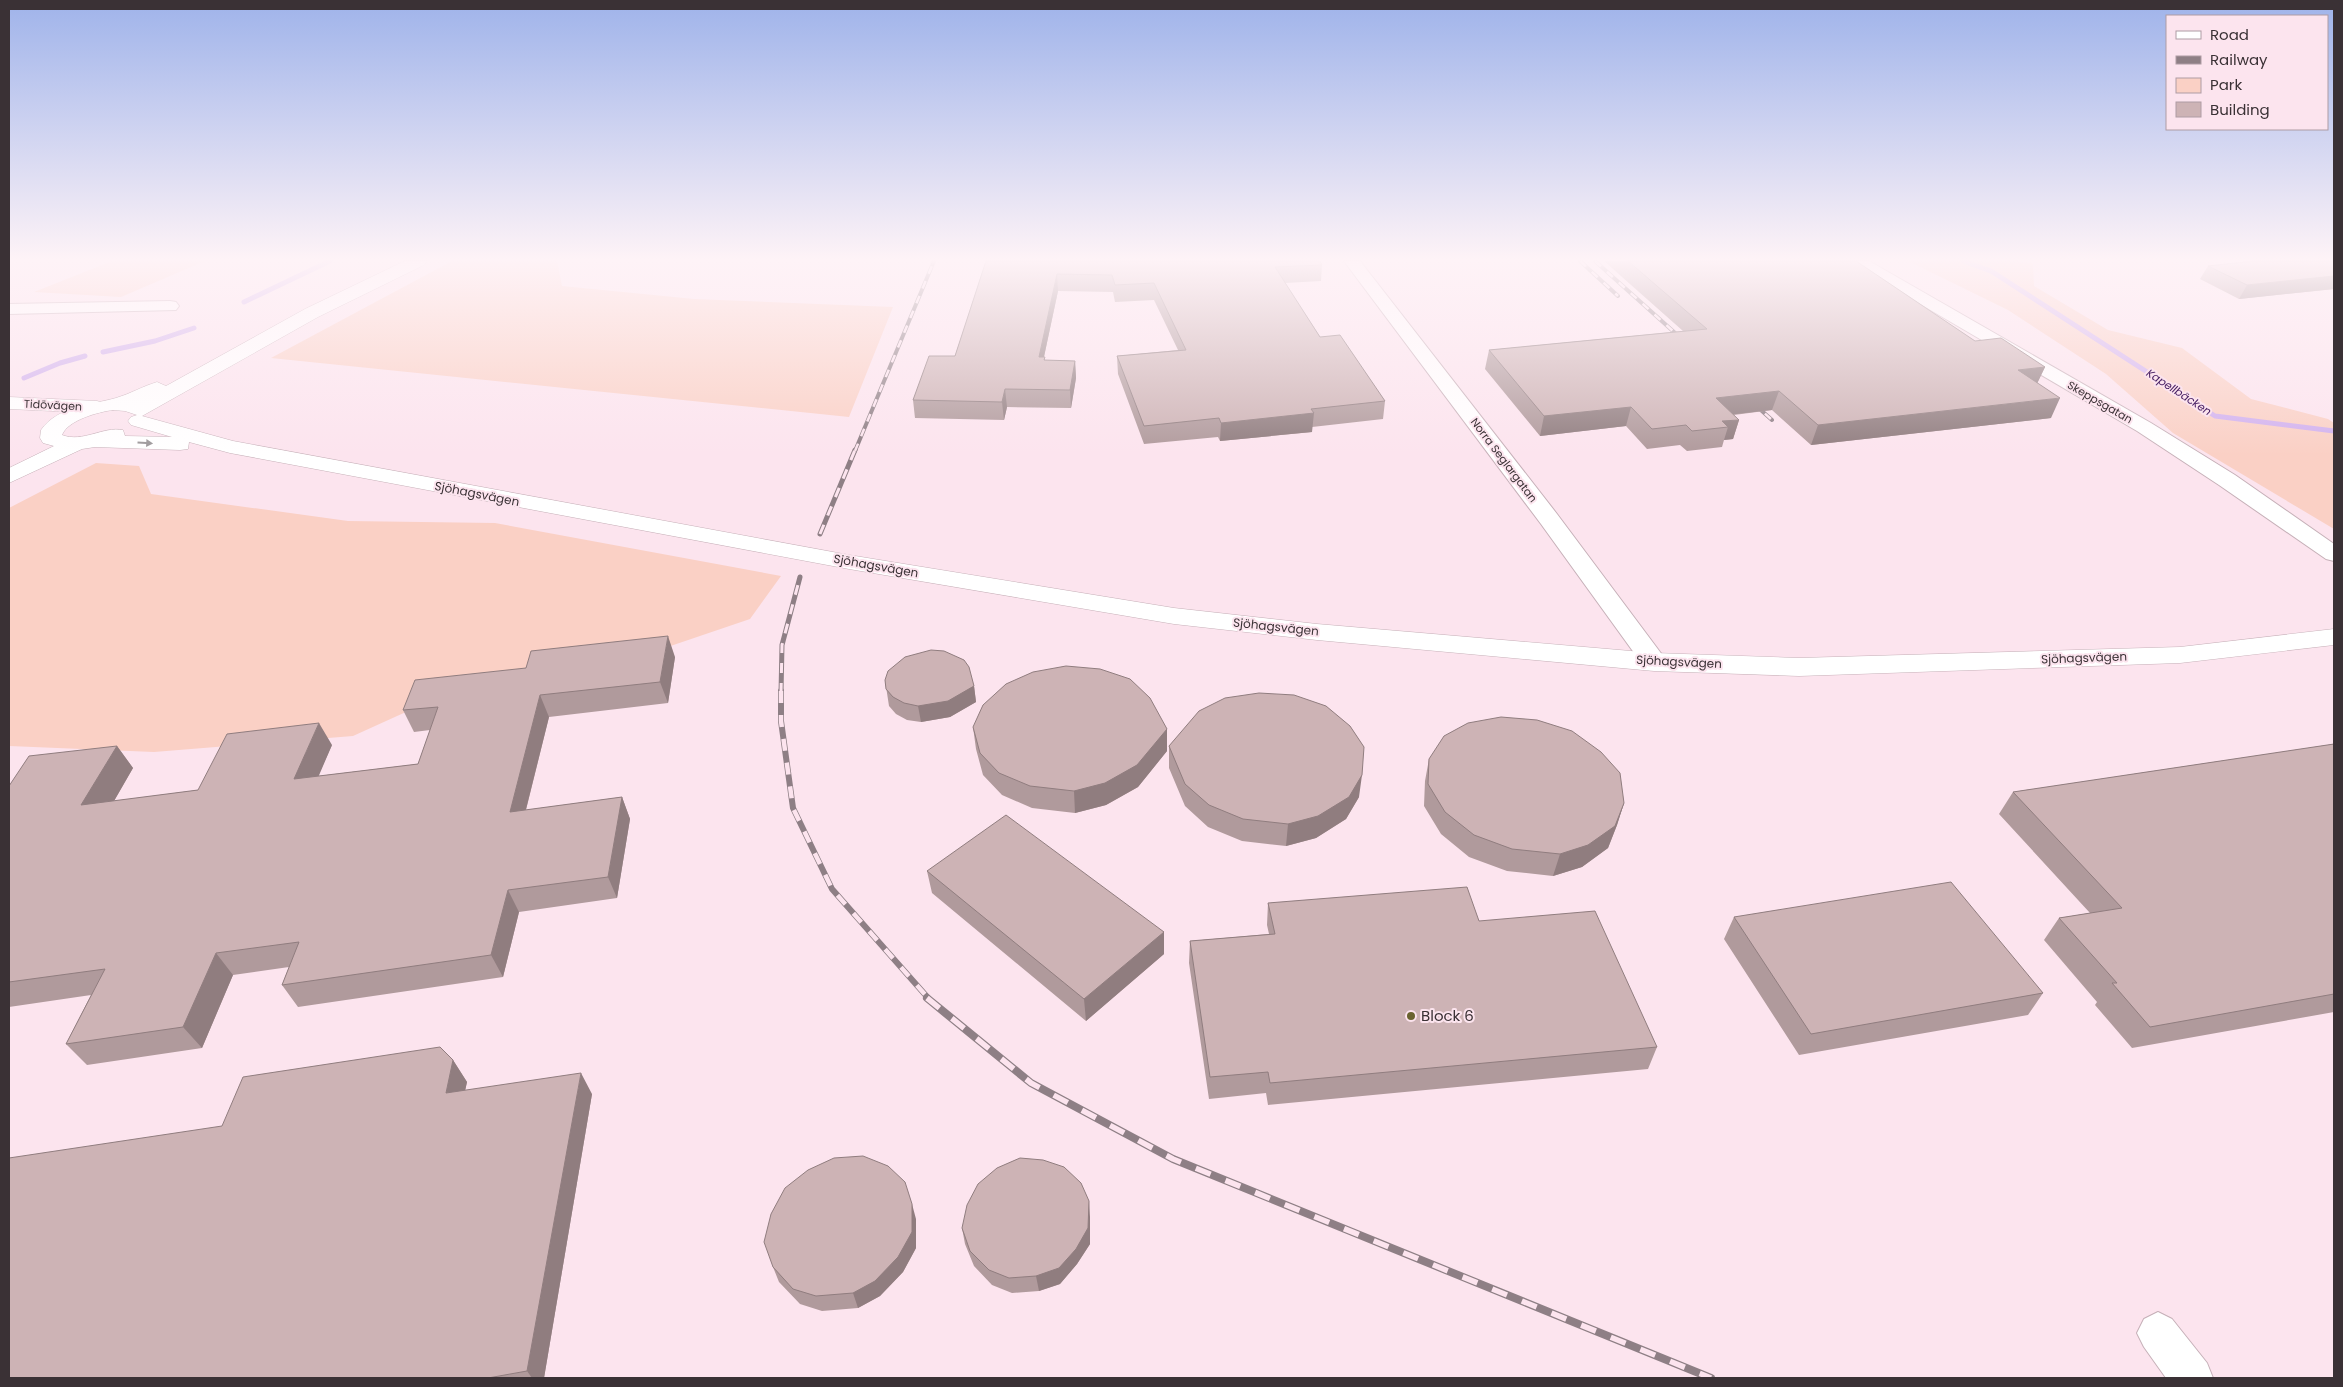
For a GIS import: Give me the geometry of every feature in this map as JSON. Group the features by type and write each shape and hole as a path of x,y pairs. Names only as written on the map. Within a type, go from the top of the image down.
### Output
{"main road":[{"path":"9,476 86,442 117,434 139,416 219,362 288,326"},
{"path":"9,468 69,417 106,406 219,362"},
{"name":"Tidövägen","path":"9,403 132,406 139,416"},
{"name":"Tidövägen","path":"9,410 51,434 60,442 86,442"},
{"name":"Sjöhagsvägen","path":"139,416 230,447 849,562 1174,616 1317,632 1654,662 1799,667 2161,655 2334,637"},
{"name":"Sjöhagsvägen","path":"86,442 230,447"}],"street":[{"name":"Norra Seglargatan","path":"1401,326 1543,511 1654,662"},
{"name":"Skeppsgatan","path":"1970,326 2144,427 2227,480 2334,554"},
{"path":"2158,1333 2192,1378"}],"green space":[{"path":"331,326 886,326 849,417 271,358"},
{"path":"2032,326 2101,326 2108,330 2182,348 2251,399 2328,419 2334,423 2334,529 2173,433 2106,374"},
{"path":"96,463 139,466 151,494 348,521 495,523 781,576 750,619 644,655 461,687 353,736 154,752 9,746 9,508"}],"building":[{"path":"965,326 1046,326 1039,357 1045,357 1044,360 1075,361 1070,390 1005,389 1002,402 913,400 929,356 955,356"},
{"path":"1174,326 1313,326 1320,337 1340,335 1385,401 1311,409 1314,413 1221,423 1219,418 1144,426 1117,356 1186,350"},
{"path":"1703,326 1952,326 1975,341 2001,338 2045,367 2018,370 2060,398 1818,425 1779,391 1716,398 1739,420 1722,421 1728,427 1692,431 1686,425 1652,429 1631,407 1544,416 1489,350 1707,329"},
{"path":"668,636 660,682 540,695 510,812 622,797 608,877 508,890 491,955 282,985 299,942 216,953 183,1027 66,1044 105,969 9,982 9,786 29,756 117,746 81,805 198,790 227,734 319,723 294,779 418,764 438,707 403,710 415,680 526,668 531,651"},
{"path":"931,650 944,651 964,660 969,667 974,686 948,701 918,706 904,703 893,697 886,689 885,680 888,671 905,657"},
{"path":"1066,666 1100,669 1130,679 1150,698 1167,729 1137,765 1105,783 1074,791 1030,786 999,773 980,753 973,727 983,705 1006,684 1033,672"},
{"path":"1259,693 1294,695 1326,706 1350,726 1364,747 1362,775 1349,797 1318,816 1288,824 1243,819 1209,805 1185,784 1169,746 1199,711 1225,698"},
{"path":"1501,717 1537,720 1572,731 1601,752 1620,773 1624,803 1615,826 1588,845 1560,854 1512,849 1474,835 1445,812 1428,784 1429,759 1444,736 1468,723"},
{"path":"2334,744 2334,994 2150,1027 2112,983 2117,983 2059,918 2122,908 2013,792"},
{"path":"1006,815 1164,932 1084,999 927,871"},
{"path":"1951,882 2043,993 1811,1034 1734,917"},
{"name":"Block 6","path":"1467,887 1479,921 1595,911 1657,1047 1270,1083 1268,1072 1210,1077 1190,941 1275,934 1268,903"},
{"path":"440,1047 453,1060 446,1093 581,1073 527,1371 488,1378 9,1378 9,1158 222,1126 243,1077"},
{"path":"863,1156 888,1166 905,1182 912,1204 912,1232 898,1257 875,1281 853,1293 816,1296 793,1289 773,1267 764,1242 771,1214 785,1188 808,1170 834,1158"},
{"path":"1020,1158 1043,1160 1064,1167 1081,1183 1089,1201 1088,1228 1076,1249 1059,1268 1036,1276 1009,1278 989,1270 970,1251 962,1228 967,1205 978,1184 997,1168"}],"waterway":[{"name":"Kapellbäcken","path":"2076,326 2215,416 2334,431"},
{"path":"103,352 155,341 194,328"},
{"path":"24,378 60,363 85,356"}],"railway":[{"path":"855,451 907,326"},
{"path":"1667,326 1684,341"},
{"path":"1753,403 1772,420"},
{"path":"820,534 855,450"},
{"path":"781,693 782,645 800,577"},
{"path":"781,693 781,721 793,808 832,889 929,999"},
{"path":"927,998 1031,1083 1173,1159 1711,1378"}],"place":[{"name":"Block 6","path":"1411,1016"}]}
